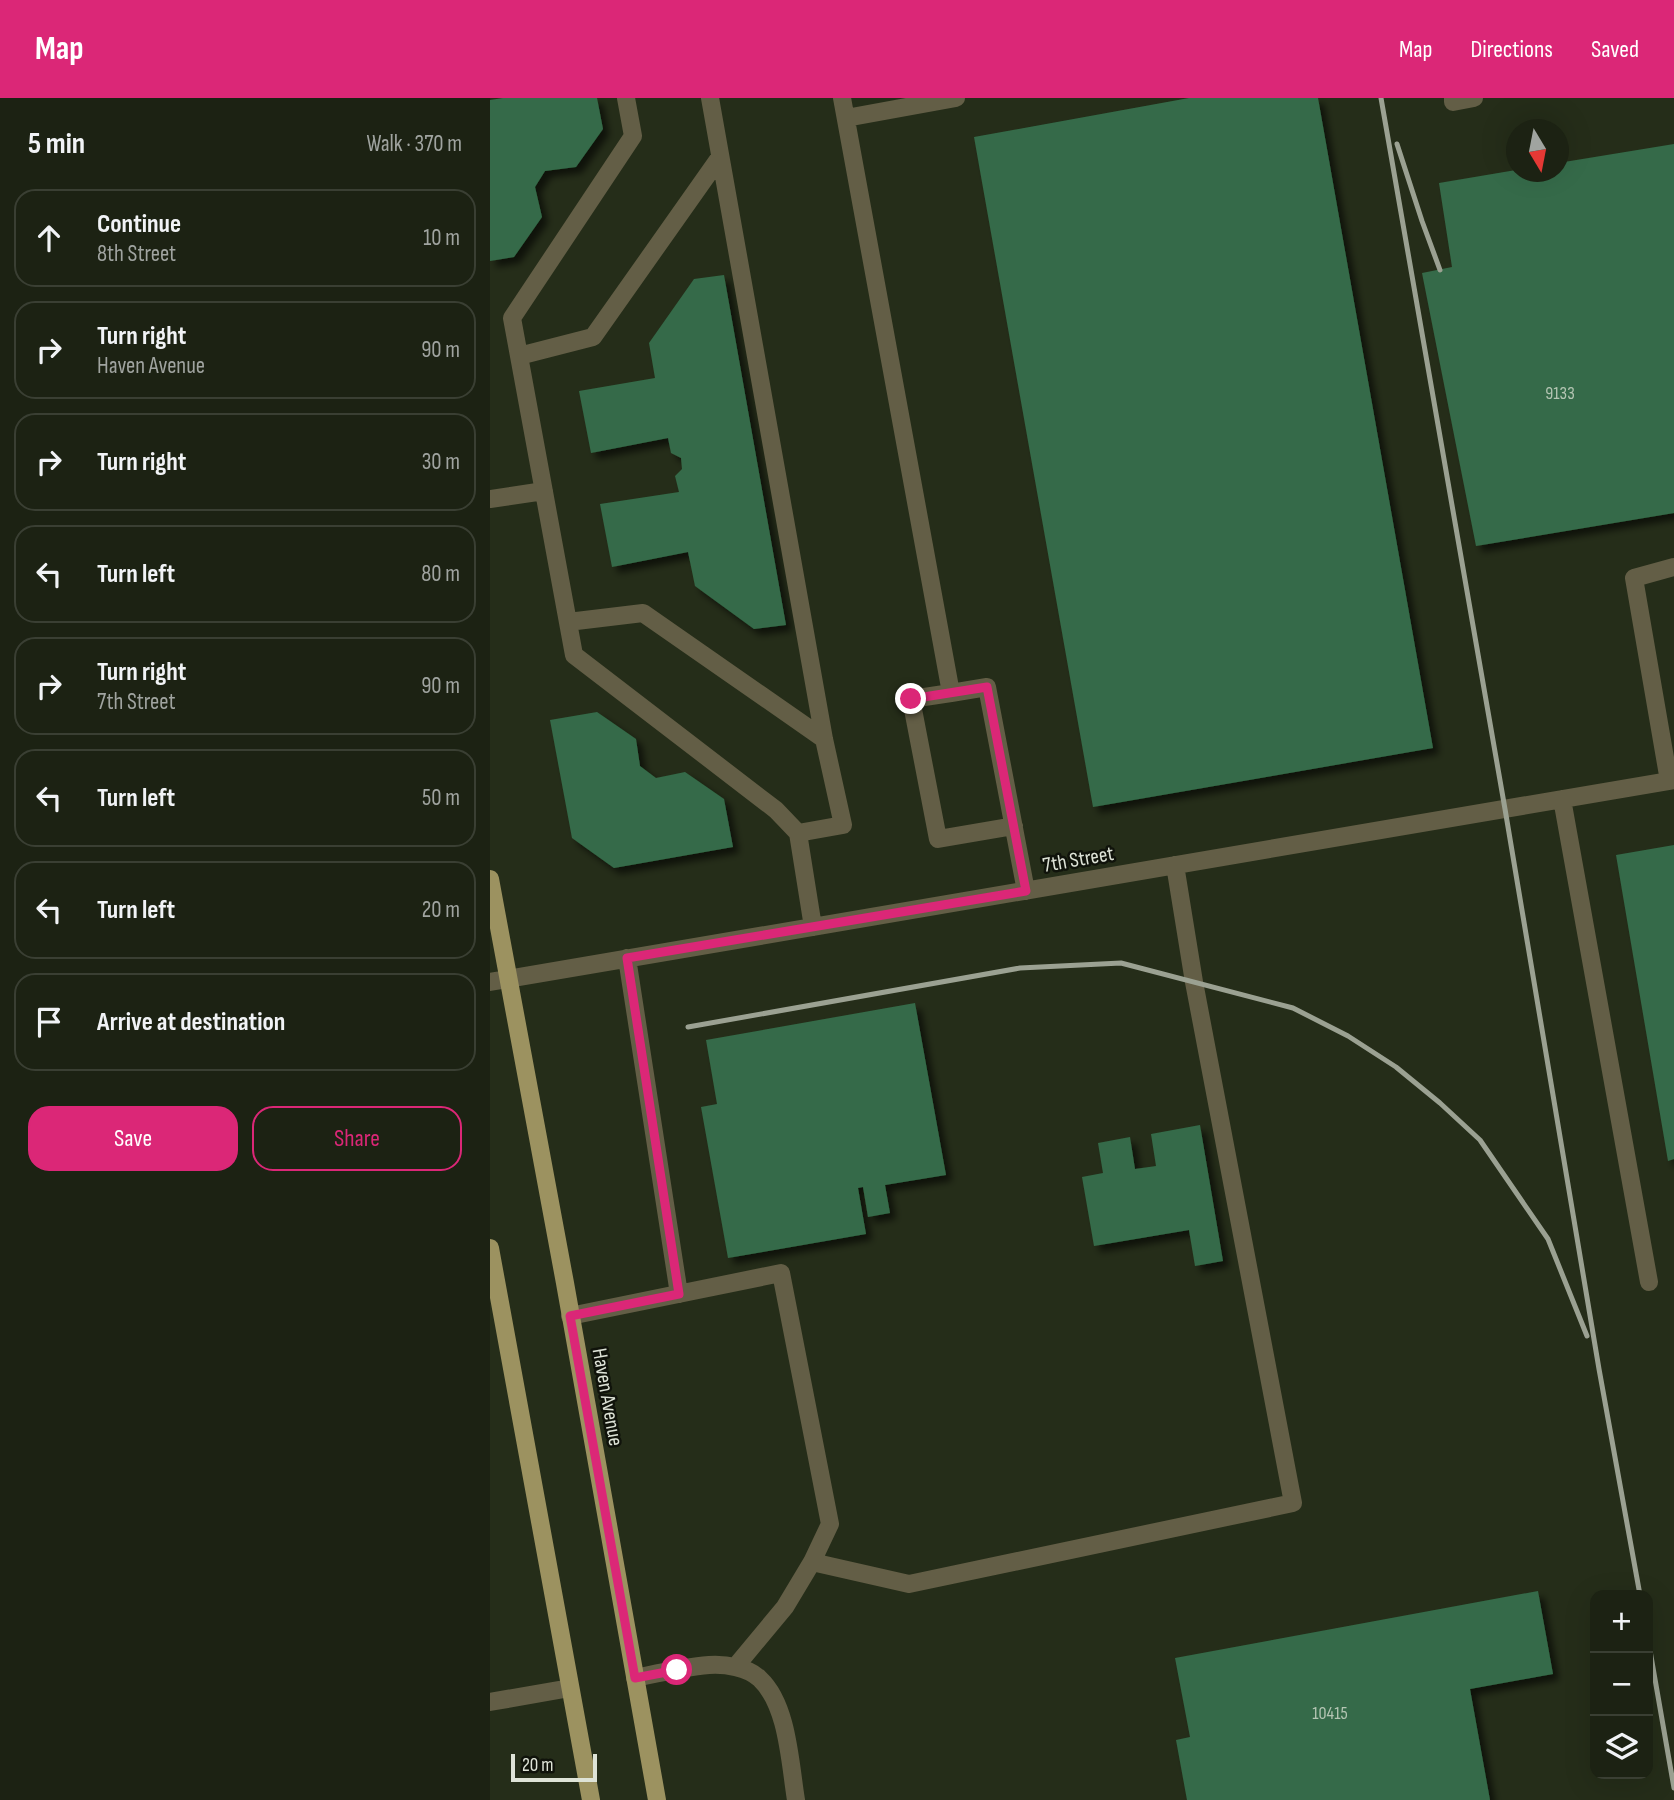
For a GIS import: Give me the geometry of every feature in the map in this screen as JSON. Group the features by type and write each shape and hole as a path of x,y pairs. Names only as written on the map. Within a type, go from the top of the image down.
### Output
{"main road":[{"name":"Haven Avenue","path":"490,879 657,1800"},
{"path":"490,1248 590,1800"}],"street":[{"path":"626,98 633,136 512,318 574,655 776,810 798,833 813,927"},
{"path":"710,98 824,739 843,825 798,833"},
{"path":"842,98 951,693"},
{"path":"845,118 956,98"},
{"path":"1452,98 1453,102 1474,98"},
{"path":"519,356 593,337 720,157"},
{"path":"490,499 544,491"},
{"path":"1671,781 1634,578 1674,567"},
{"path":"568,622 643,613 824,739"},
{"path":"1014,826 938,839 911,699 987,687 1014,826 1026,891"},
{"name":"7th Street","path":"490,982 1671,781"},
{"path":"1562,799 1649,1282"},
{"path":"812,1562 909,1584 1293,1503 1194,982 1175,865"},
{"path":"627,958 679,1294"},
{"path":"570,1316 781,1273 830,1524 812,1562 785,1607 736,1667"},
{"path":"635,1678 710,1665 736,1667 759,1677 775,1700 783,1725 796,1800"},
{"path":"490,1702 570,1688"}],"building":[{"path":"597,98 603,129 576,167 545,171 535,187 542,217 514,257 490,261 490,100"},
{"path":"1189,98 1318,98 1433,748 1093,807 974,137"},
{"path":"1674,144 1674,513 1476,546 1422,273 1452,267 1439,183 1506,172 1506,182 1569,182 1569,161"},
{"path":"724,275 786,625 754,629 695,586 688,552 612,567 600,504 679,492 675,476 682,469 681,458 671,453 668,438 591,453 579,391 655,378 649,343 694,279"},
{"path":"597,712 636,739 640,766 656,778 685,772 724,799 733,847 614,868 572,838 550,720"},
{"path":"1674,845 1674,1159 1668,1161 1616,855"},
{"path":"915,1003 946,1175 885,1185 890,1213 868,1217 863,1187 858,1188 866,1234 728,1258 701,1107 717,1104 706,1040"},
{"path":"1200,1125 1223,1261 1195,1266 1189,1230 1094,1246 1082,1177 1103,1173 1098,1143 1130,1137 1135,1169 1156,1166 1151,1134"},
{"path":"1538,1591 1553,1674 1470,1689 1490,1800 1187,1800 1176,1740 1190,1737 1175,1658"}],"railway":[{"path":"1381,98 1639,1590"},
{"path":"1397,144 1440,270"},
{"path":"688,1027 1020,968 1121,963 1293,1008 1348,1036 1396,1067 1480,1140 1548,1239 1587,1336"},
{"path":"1650,1653 1674,1788"}],"route":[{"path":"677,1670 635,1678 570,1316 679,1294 627,958 1026,891 987,687 911,699"}]}
